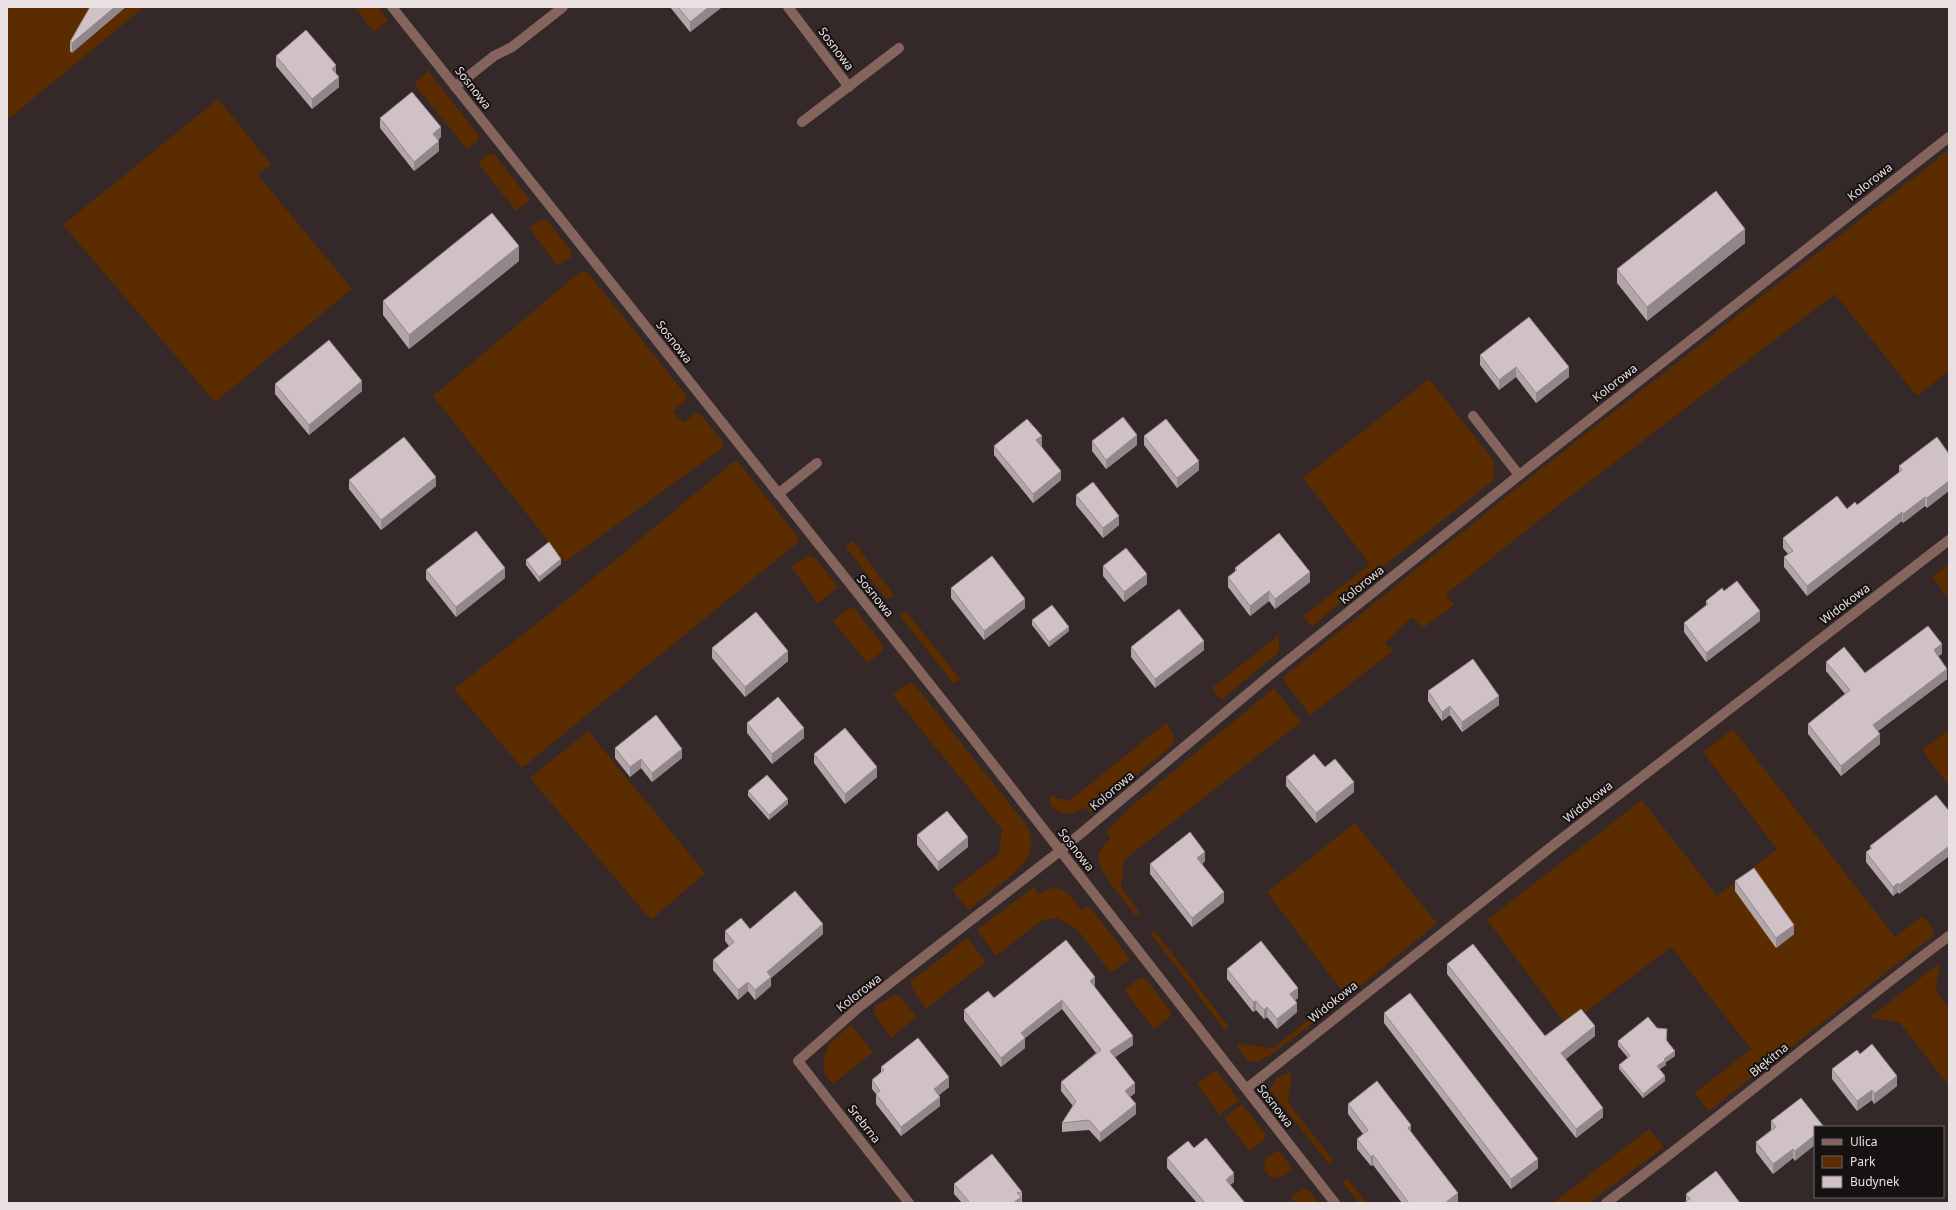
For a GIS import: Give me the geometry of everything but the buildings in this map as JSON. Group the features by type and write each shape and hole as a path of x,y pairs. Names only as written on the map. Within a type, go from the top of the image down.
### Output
{"street":[{"name":"Sosnowa","path":"392,7 1060,851 1335,1203"},
{"path":"455,87 494,56 512,47 563,7"},
{"name":"Sosnowa","path":"788,7 849,87"},
{"name":"Sosnowa","path":"802,122 899,48"},
{"name":"Kolorowa","path":"798,1061 858,1008 1060,851 1270,675 1519,475 1949,137"},
{"path":"1473,416 1519,475"},
{"path":"778,494 817,463"},
{"name":"Widokowa","path":"1246,1089 1556,843 1949,540"},
{"name":"Błękitna","path":"1606,1203 1672,1153 1896,975 1949,936"},
{"name":"Srebrna","path":"798,1061 909,1203"}],"green space":[{"path":"7,7 142,7 143,8 7,120"},
{"path":"354,7 378,7 388,20 374,32"},
{"path":"428,71 479,136 478,141 467,149 414,84"},
{"path":"218,99 271,164 258,175 352,289 215,402 63,225"},
{"path":"1949,150 1949,371 1917,396 1835,294 1556,507 1446,594 1454,605 1423,628 1412,617 1385,643 1393,651 1310,715 1282,678 1532,476"},
{"path":"490,153 495,155 530,200 516,211 478,163"},
{"path":"540,220 547,220 572,252 571,257 558,266 529,228"},
{"path":"581,271 588,273 687,396 685,401 673,411 683,423 696,413 701,415 723,442 721,449 565,562 433,396"},
{"path":"1429,379 1494,461 1494,480 1376,572 1312,627 1303,616 1370,564 1303,478"},
{"path":"733,462 738,462 798,537 797,543 522,768 454,689 584,586"},
{"path":"853,541 894,595 887,600 845,546"},
{"path":"807,556 814,557 838,587 818,603 791,567"},
{"path":"1949,564 1949,599 1932,577"},
{"path":"849,608 855,609 883,645 882,651 867,663 833,621"},
{"path":"906,611 960,679 954,684 900,616"},
{"path":"1279,635 1279,652 1221,700 1212,688"},
{"path":"908,683 914,684 1025,823 1031,837 1032,845 1027,859 1003,883 968,910 952,890 999,854 1002,829 893,695"},
{"path":"1274,688 1301,722 1124,860 1121,887 1140,913 1136,916 1102,870 1099,857 1100,851 1111,838 1106,832 1136,802"},
{"path":"1166,723 1172,732 1175,743 1090,813 1086,807 1076,812 1067,814 1059,812 1050,805 1050,796 1069,801"},
{"path":"1733,729 1895,937 1923,916 1931,926 1934,935 1709,1111 1695,1093 1751,1049 1671,947 1567,1026 1487,920 1642,800 1717,896 1777,849 1703,752"},
{"path":"1949,730 1949,786 1922,750"},
{"path":"588,731 705,873 651,920 530,778"},
{"path":"1355,823 1437,923 1347,997 1272,1054 1259,1061 1249,1062 1237,1046 1242,1043 1244,1045 1273,1048 1343,992 1267,892"},
{"path":"1034,887 1039,894 1053,888 1059,889 1068,894 1082,910 1089,906 1130,959 1117,969 1110,972 1077,929 1057,918 1041,921 996,956 977,930"},
{"path":"1154,930 1229,1027 1225,1030 1150,933"},
{"path":"967,938 986,962 926,1009 911,987 911,981"},
{"path":"1940,963 1936,991 1949,1008 1949,1086 1899,1022 1869,1018"},
{"path":"1140,978 1146,979 1171,1012 1170,1017 1154,1029 1124,990"},
{"path":"894,995 900,996 916,1017 891,1038 874,1014 876,1006"},
{"path":"851,1025 873,1052 833,1084 824,1073 824,1057 829,1044"},
{"path":"1216,1070 1239,1100 1220,1115 1197,1084"},
{"path":"1292,1071 1288,1102 1334,1161 1329,1164 1270,1090 1276,1078"},
{"path":"1242,1104 1265,1133 1264,1140 1249,1151 1224,1118"},
{"path":"1649,1129 1664,1147 1589,1203 1553,1203"},
{"path":"1275,1152 1280,1152 1293,1169 1283,1176 1272,1179 1263,1168 1266,1165 1263,1161"},
{"path":"1347,1178 1367,1203 1359,1203 1342,1182"},
{"path":"1303,1189 1308,1189 1319,1203 1296,1203 1291,1197"}]}
